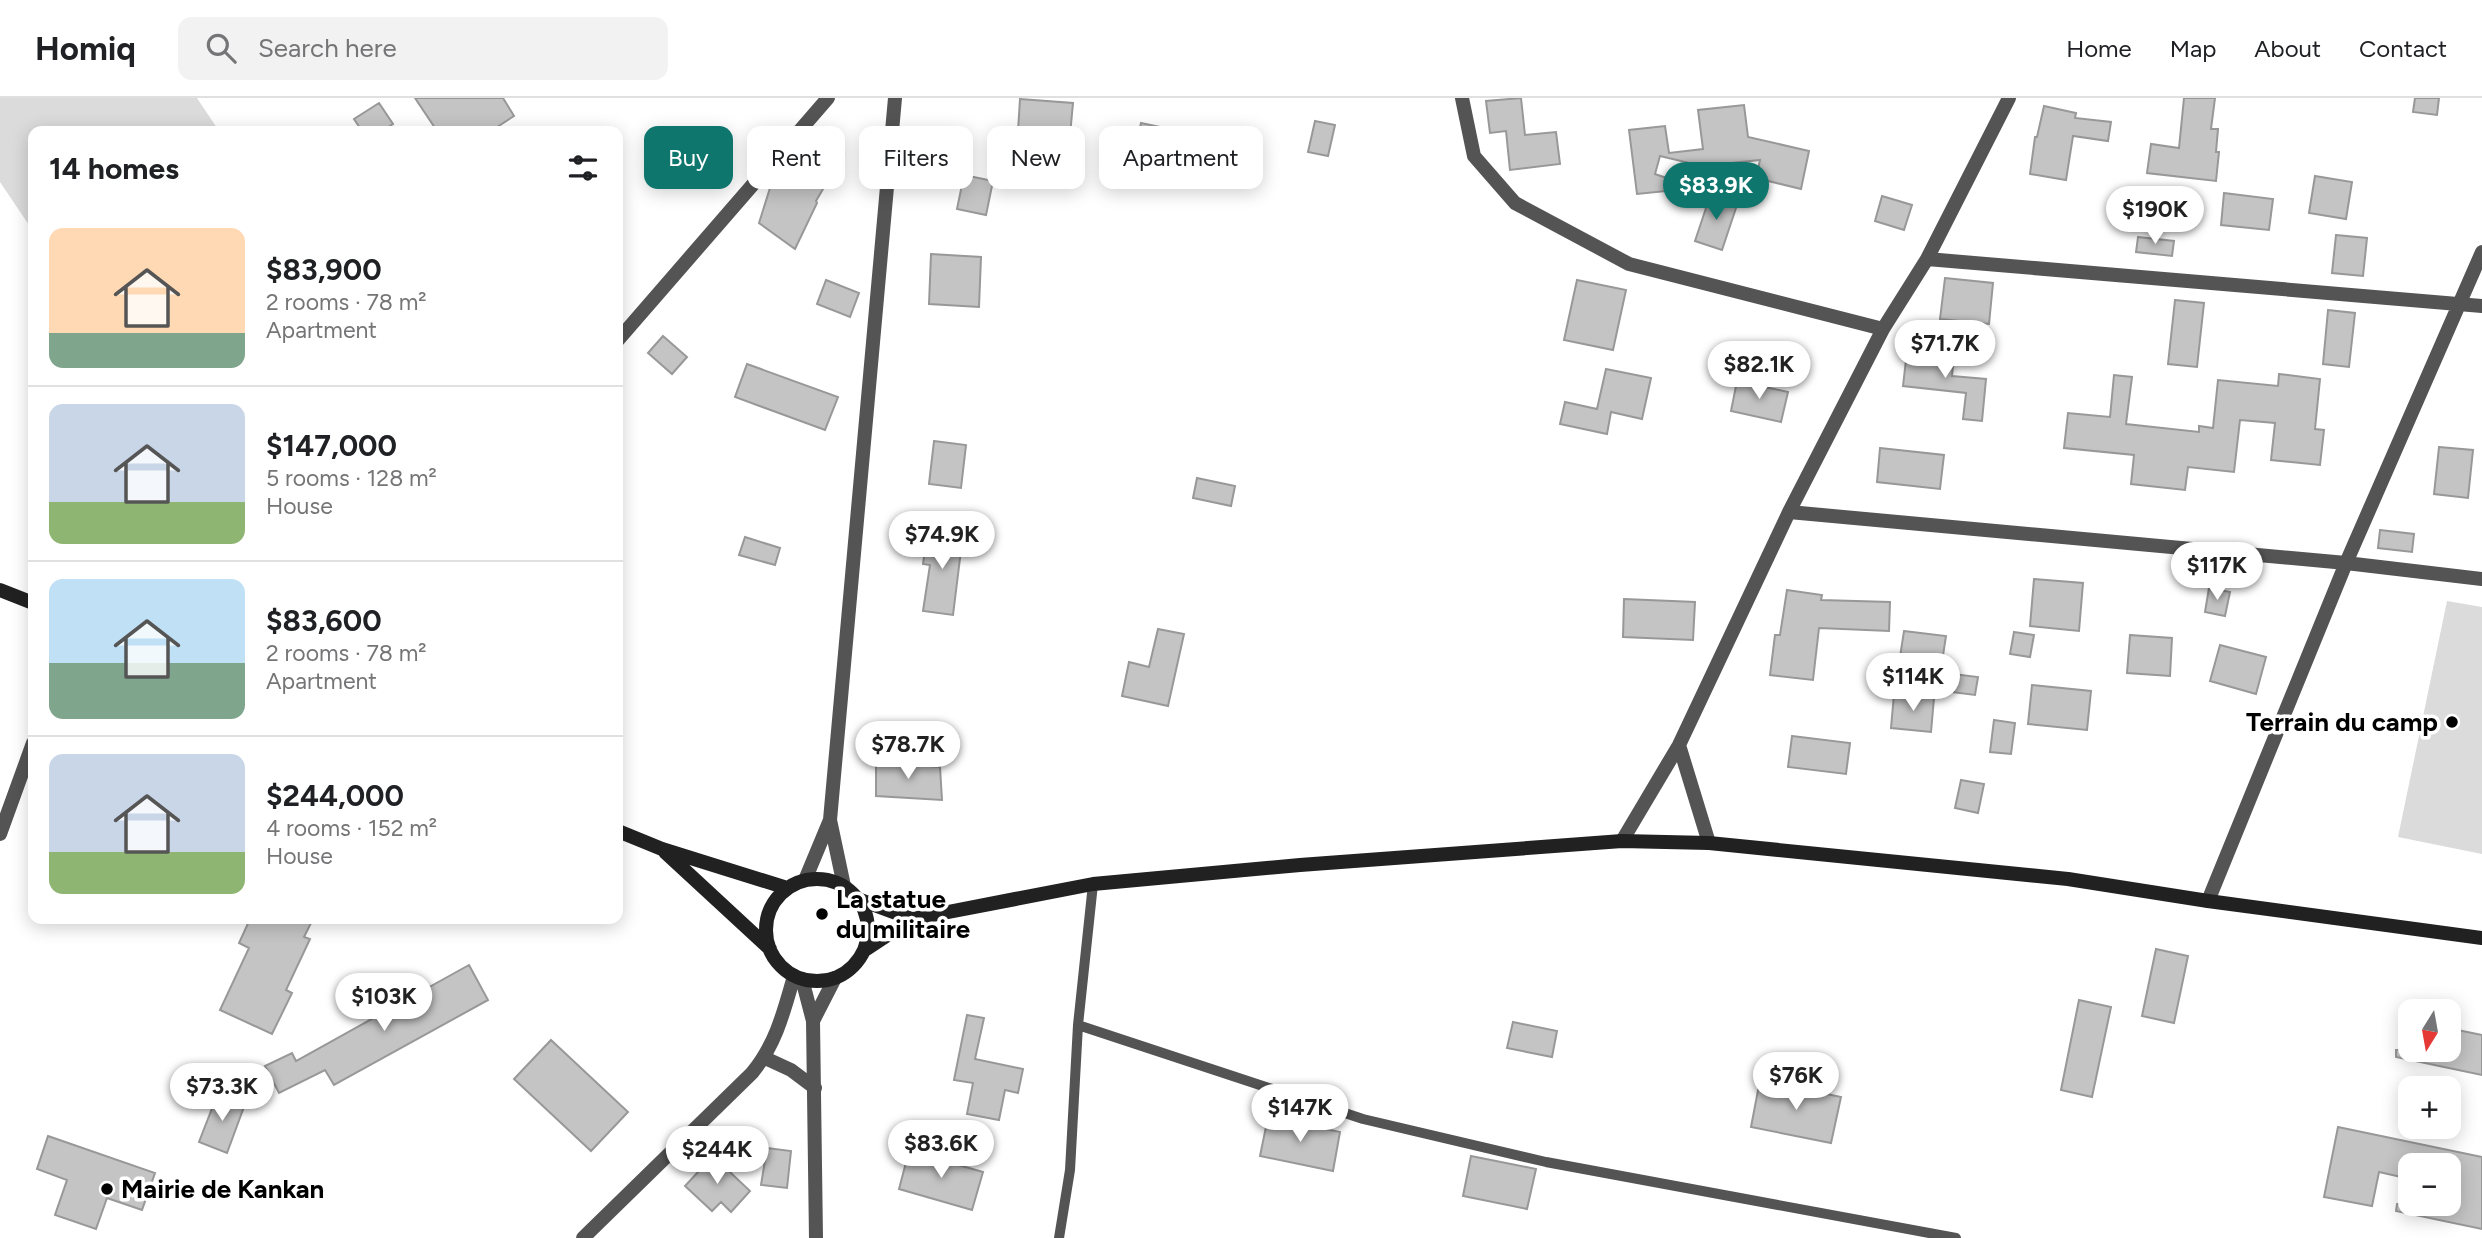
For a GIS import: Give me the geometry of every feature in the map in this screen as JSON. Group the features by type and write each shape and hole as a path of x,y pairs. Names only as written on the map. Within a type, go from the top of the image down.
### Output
{"main road":[{"path":"0,590 28,601"},
{"path":"623,833 662,849 787,888"},
{"path":"865,950 912,919 1093,884 1300,865 1622,841 1709,843 2068,879 2482,938"},
{"path":"662,849 769,949"},
{"path":"825,879 844,886 858,899 866,915 869,932 865,950 858,962 835,978 818,981 798,977 775,960 769,949 765,932 767,915 775,900 787,888 806,880 825,879"},
{"path":"858,899 912,919"}],"street":[{"path":"623,334 828,98"},
{"path":"806,880 830,820 895,98"},
{"path":"1462,98 1474,156 1515,203 1629,264 1884,329"},
{"path":"1622,841 1679,745 1789,512 1884,329 1927,259 2009,98"},
{"path":"2208,901 2346,563 2482,252"},
{"path":"1927,259 2482,306"},
{"path":"1789,512 2346,563 2482,579"},
{"path":"1679,745 1709,843"},
{"path":"0,834 28,757"},
{"path":"830,820 844,886"},
{"path":"798,977 813,1021 816,1238"},
{"path":"583,1238 765,1058 798,977"},
{"path":"813,1021 835,978"},
{"path":"765,1058 791,1070 815,1088"}],"lane":[{"path":"1059,1238 1070,1170 1078,1025 1093,884"},
{"path":"1078,1025 1363,1119 1546,1161 1956,1238"}],"shaded area":[{"path":"0,98 197,98 216,126 28,126 28,224 0,182"},
{"name":"Terrain du camp","path":"2447,601 2482,607 2482,854 2398,837"}],"building":[{"path":"415,98 503,98 514,116 499,126 434,126"},
{"path":"1521,98 1525,135 1556,132 1560,164 1510,170 1506,131 1490,133 1486,101"},
{"path":"2184,98 2215,98 2211,129 2218,129 2216,181 2147,173 2151,144 2179,148"},
{"path":"2415,98 2439,98 2437,115 2413,112"},
{"path":"1020,99 1073,103 1071,126 1018,126"},
{"path":"379,103 393,124 359,126 354,119"},
{"path":"1744,105 1748,137 1809,151 1801,189 1756,178 1760,160 1714,165 1714,169 1660,156 1655,174 1696,188 1637,194 1629,130 1665,126 1669,153 1703,149 1698,110"},
{"path":"2044,106 2076,113 2075,118 2111,122 2108,141 2073,136 2066,180 2030,174 2035,137"},
{"path":"1315,121 1335,125 1328,156 1308,152"},
{"path":"2315,176 2352,182 2346,219 2309,213"},
{"path":"973,177 987,180 987,189 991,189 986,215 957,209 961,189 973,189"},
{"path":"770,189 823,189 795,249 759,223"},
{"path":"1711,193 1738,202 1722,250 1695,241"},
{"path":"2224,193 2273,199 2269,230 2221,225"},
{"path":"1882,196 1912,205 1904,230 1875,221"},
{"path":"2336,235 2367,238 2363,276 2332,273"},
{"path":"2138,237 2174,241 2172,256 2136,252"},
{"path":"931,254 981,257 979,307 929,304"},
{"path":"1945,278 1993,283 1989,324 1940,319"},
{"path":"826,280 859,293 850,317 817,304"},
{"path":"1577,280 1626,290 1613,350 1564,340"},
{"path":"2175,300 2204,303 2197,367 2168,364"},
{"path":"2328,310 2355,313 2349,367 2323,364"},
{"path":"663,336 687,357 672,374 648,353"},
{"path":"1907,351 1954,356 1952,376 1986,379 1982,421 1963,419 1966,393 1903,386"},
{"path":"747,364 838,397 825,430 735,397"},
{"path":"1606,369 1651,378 1642,419 1611,412 1607,434 1560,424 1565,402 1597,409"},
{"path":"2279,374 2320,379 2315,429 2324,430 2320,465 2271,460 2275,423 2240,420 2234,472 2188,467 2185,490 2131,484 2134,455 2064,448 2068,413 2110,417 2114,375 2132,377 2126,424 2199,432 2199,426 2213,428 2218,380 2278,386"},
{"path":"1737,381 1788,392 1781,422 1731,411"},
{"path":"934,441 966,445 961,488 929,484"},
{"path":"2439,447 2473,450 2468,498 2434,494"},
{"path":"1880,448 1944,455 1940,489 1877,482"},
{"path":"1197,478 1235,486 1231,506 1193,498"},
{"path":"928,529 963,534 953,615 923,611 930,565 923,564"},
{"path":"2380,530 2414,534 2412,552 2378,548"},
{"path":"745,537 780,548 775,565 739,555"},
{"path":"2034,579 2083,583 2079,631 2030,626"},
{"path":"2209,588 2230,592 2225,616 2205,612"},
{"path":"1787,590 1822,595 1821,600 1890,602 1889,631 1819,628 1813,680 1770,675 1775,635 1780,635"},
{"path":"1624,599 1695,602 1693,640 1623,637"},
{"path":"1158,629 1184,634 1168,706 1122,696 1129,662 1149,667"},
{"path":"1904,631 1946,636 1942,662 1900,657"},
{"path":"2014,632 2034,635 2030,657 2010,654"},
{"path":"2130,635 2172,638 2170,676 2127,673"},
{"path":"2220,645 2266,657 2256,694 2210,681"},
{"path":"1953,674 1978,677 1975,695 1951,692"},
{"path":"2032,685 2091,691 2087,730 2028,724"},
{"path":"1894,694 1934,698 1931,732 1891,728"},
{"path":"1994,720 2015,723 2011,754 1990,752"},
{"path":"1792,736 1850,743 1846,774 1788,767"},
{"path":"876,761 940,767 942,800 876,796"},
{"path":"1961,780 1984,784 1978,813 1955,808"},
{"path":"248,924 310,924 304,937 310,939 286,990 292,993 272,1034 220,1010 249,948 239,943"},
{"path":"2156,949 2188,956 2174,1023 2142,1016"},
{"path":"469,965 488,1000 334,1085 325,1070 279,1093 265,1066 292,1053 296,1061"},
{"path":"2079,1000 2111,1007 2092,1097 2061,1090"},
{"path":"967,1015 984,1018 975,1059 1023,1069 1018,1093 1005,1090 999,1120 967,1114 973,1083 954,1080"},
{"path":"1513,1022 1557,1031 1552,1057 1507,1048"},
{"path":"2461,1031 2482,1035 2482,1075 2420,1062 2461,1062"},
{"path":"551,1040 628,1112 591,1151 514,1079"},
{"path":"1760,1080 1841,1097 1831,1143 1751,1127"},
{"path":"218,1093 245,1104 227,1153 199,1142"},
{"path":"1268,1117 1340,1132 1333,1171 1260,1156"},
{"path":"2338,1127 2482,1157 2482,1229 2420,1216 2461,1216 2461,1153 2398,1153 2398,1176 2379,1172 2372,1206 2324,1197"},
{"name":"Mairie de Kankan","path":"48,1136 155,1173 142,1210 107,1198 96,1229 55,1215 67,1180 37,1169"},
{"path":"767,1148 791,1151 787,1188 761,1185"},
{"path":"909,1151 983,1172 972,1210 899,1189"},
{"path":"713,1156 750,1191 731,1212 721,1202 712,1211 685,1186"},
{"path":"1471,1156 1536,1169 1527,1209 1463,1196"}],"place":[{"name":"Terrain du camp","path":"2452,722"},
{"name":"La statue du militaire","path":"822,914"},
{"name":"Mairie de Kankan","path":"107,1189"}]}
